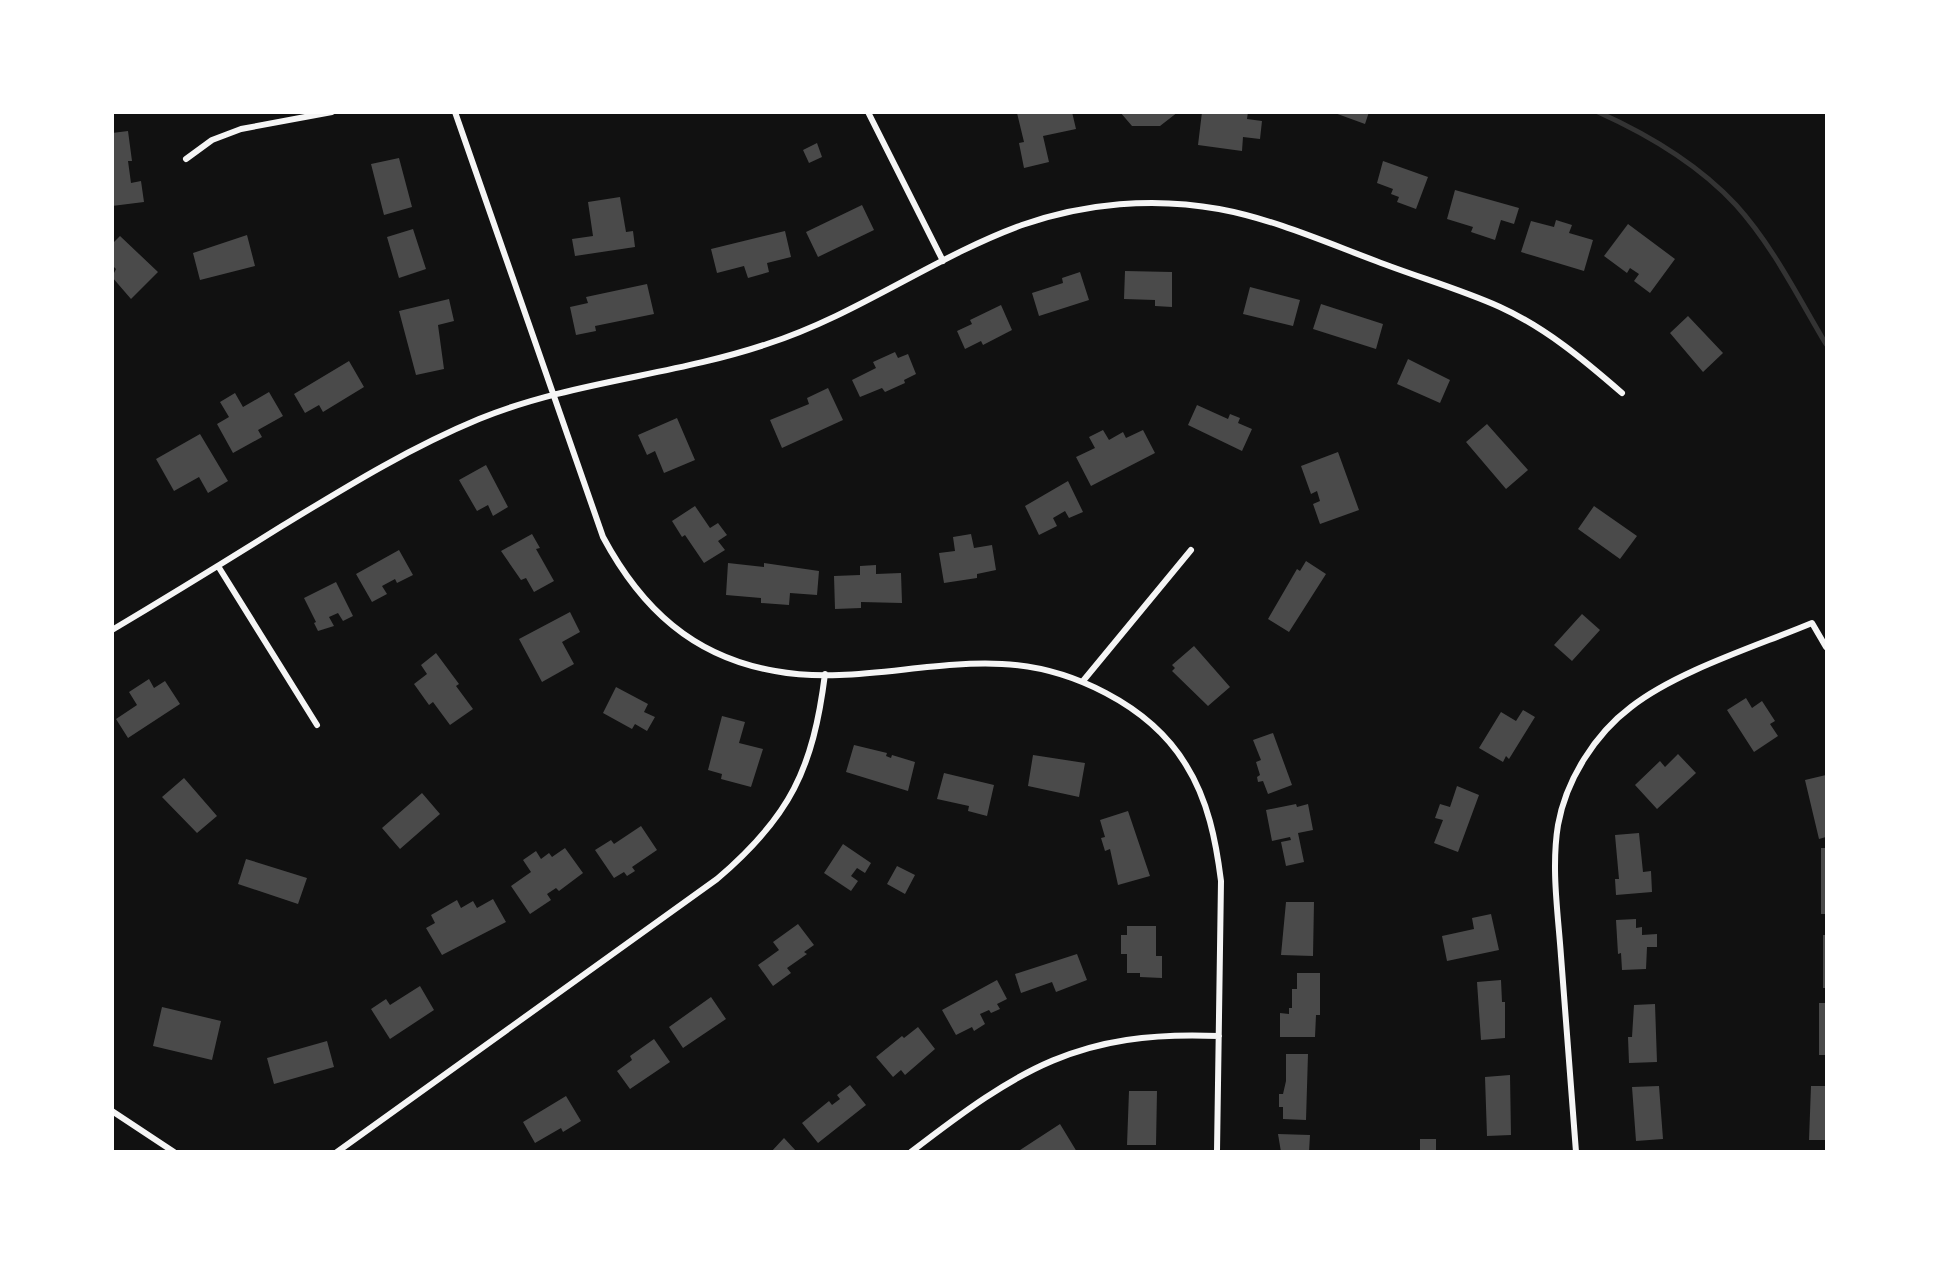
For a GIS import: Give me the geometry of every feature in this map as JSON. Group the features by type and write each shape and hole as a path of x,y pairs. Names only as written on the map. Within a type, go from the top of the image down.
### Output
{"street":[{"path":"186,159 212,140 241,129 332,112"},
{"path":"456,112 603,537 622,573 647,604 687,637 729,659 776,672 825,674 1001,664 1043,669 1083,681 1123,702 1160,733 1186,764 1204,803 1216,844 1221,881 1217,1152"},
{"path":"868,112 943,261"},
{"path":"112,630 408,451 479,419 553,393 713,359 769,344 829,319 943,261 1023,225 1084,208 1154,202 1218,209 1273,224 1500,307 1564,345 1622,393"},
{"path":"1083,681 1191,550"},
{"path":"218,566 317,725"},
{"path":"1576,1152 1555,873 1558,824 1568,791 1584,759 1605,731 1630,707 1666,684 1812,623 1827,647"},
{"path":"337,1152 707,886 748,853 780,815 803,771 819,724 825,674"},
{"path":"911,1152 986,1096 1033,1068 1077,1050 1124,1039 1160,1035 1219,1036"},
{"path":"112,1111 174,1152"}],"building":[{"path":"1072,112 1076,129 1043,136 1049,162 1024,168 1019,143 1024,142 1017,113"},
{"path":"1120,112 1178,112 1160,126 1132,126"},
{"path":"1202,112 1248,112 1247,119 1262,121 1260,139 1243,137 1242,151 1198,145"},
{"path":"1332,112 1369,112 1365,124"},
{"path":"128,131 132,161 128,161 131,183 141,181 144,202 112,206 112,133"},
{"path":"817,143 822,157 809,163 803,150"},
{"path":"399,158 412,207 384,215 371,164"},
{"path":"1383,161 1428,177 1416,209 1397,202 1399,197 1391,194 1393,189 1377,183"},
{"path":"1455,190 1519,208 1514,224 1501,220 1495,240 1471,232 1473,227 1447,219"},
{"path":"620,197 626,232 633,231 635,247 575,256 572,239 593,236 588,202"},
{"path":"862,205 874,230 818,257 806,232"},
{"path":"1556,220 1572,225 1569,233 1593,240 1584,271 1521,252 1531,221 1554,227"},
{"path":"1628,224 1675,259 1650,293 1634,281 1639,274 1630,268 1627,273 1604,256"},
{"path":"413,229 426,269 399,278 387,237"},
{"path":"785,231 791,257 767,263 769,272 748,278 744,266 717,273 711,249"},
{"path":"247,235 255,266 200,280 193,253"},
{"path":"120,236 158,272 131,299 112,277 116,269 112,265 112,244"},
{"path":"1125,271 1172,272 1172,307 1155,306 1155,300 1124,299"},
{"path":"1080,272 1089,300 1039,316 1032,293 1063,283 1062,278"},
{"path":"647,284 654,314 595,326 596,331 576,335 570,307 588,303 586,297"},
{"path":"1250,287 1300,300 1293,326 1243,314"},
{"path":"449,299 454,321 438,325 444,369 416,375 399,311"},
{"path":"1321,304 1383,324 1376,349 1313,329"},
{"path":"1001,305 1012,330 983,345 981,341 965,349 957,331 972,324 970,320"},
{"path":"1688,316 1723,353 1703,372 1670,333"},
{"path":"895,352 898,358 908,354 916,374 904,380 905,383 885,392 882,388 860,397 852,380 876,368 873,362"},
{"path":"1408,359 1450,380 1440,403 1397,384"},
{"path":"349,361 364,387 323,412 319,405 305,413 294,394"},
{"path":"828,388 843,420 782,448 770,420 809,404 807,398"},
{"path":"269,392 283,416 258,430 262,437 233,453 217,424 229,417 220,402 235,393 243,407"},
{"path":"1197,405 1228,419 1230,414 1240,418 1238,423 1252,429 1242,451 1188,425"},
{"path":"677,418 695,460 664,473 655,451 647,455 638,435"},
{"path":"1487,424 1528,470 1506,489 1466,442"},
{"path":"1103,430 1109,440 1123,432 1126,438 1143,430 1155,453 1091,486 1076,457 1095,448 1089,437"},
{"path":"200,434 228,481 208,493 199,477 174,491 156,459"},
{"path":"1338,452 1359,510 1320,524 1313,504 1320,501 1317,491 1311,494 1301,466"},
{"path":"486,465 508,507 493,516 488,505 477,511 459,480"},
{"path":"1068,481 1083,512 1069,518 1065,511 1053,518 1057,526 1039,535 1025,506"},
{"path":"695,506 710,528 718,523 727,535 718,541 725,550 704,563 685,535 682,537 672,521"},
{"path":"1594,506 1637,536 1620,559 1578,529"},
{"path":"532,534 540,548 536,549 554,581 534,592 526,578 521,580 501,551"},
{"path":"971,534 974,548 992,545 996,570 977,574 977,578 944,583 939,553 955,551 953,537"},
{"path":"399,550 413,575 397,583 395,579 382,586 387,594 372,602 356,574"},
{"path":"1306,561 1326,574 1289,632 1268,619 1297,569 1300,571"},
{"path":"728,563 764,567 764,563 819,571 817,595 790,593 789,605 761,603 761,598 726,595"},
{"path":"876,565 876,574 901,573 902,603 861,602 861,608 835,609 834,576 860,575 860,566"},
{"path":"336,582 353,616 343,621 338,613 329,617 334,626 318,631 304,598"},
{"path":"570,612 580,632 562,642 574,664 542,682 519,639"},
{"path":"1582,614 1600,630 1572,661 1554,645"},
{"path":"1194,646 1230,687 1208,706 1172,671 1175,668 1172,665"},
{"path":"436,653 459,684 456,686 473,709 450,725 433,702 429,705 414,684 427,674 421,665"},
{"path":"149,679 154,688 165,681 180,704 128,738 116,719 137,705 129,692"},
{"path":"616,687 648,704 644,712 655,717 647,731 635,724 632,729 603,713"},
{"path":"1746,698 1752,708 1762,701 1775,721 1770,724 1778,736 1754,752 1727,710"},
{"path":"1523,710 1535,717 1509,759 1506,756 1503,762 1479,748 1501,712 1516,721"},
{"path":"722,716 745,722 739,743 763,749 751,787 721,779 722,774 708,770"},
{"path":"1273,733 1292,785 1268,794 1263,781 1258,782 1257,777 1260,775 1256,762 1261,760 1253,740"},
{"path":"854,745 887,753 886,756 891,758 892,755 915,762 908,791 846,772"},
{"path":"1678,754 1696,773 1657,809 1635,785 1660,761 1665,767"},
{"path":"1033,755 1085,763 1079,797 1028,786"},
{"path":"944,773 994,785 987,816 968,811 969,806 937,799"},
{"path":"1826,775 1826,837 1819,839 1805,780"},
{"path":"184,778 217,816 197,833 162,797"},
{"path":"1457,786 1479,795 1458,852 1434,843 1443,820 1435,818 1440,804 1450,807"},
{"path":"422,793 440,814 400,849 382,828"},
{"path":"1296,804 1297,807 1308,804 1313,830 1298,833 1304,862 1286,866 1281,842 1291,840 1290,837 1272,841 1266,810"},
{"path":"1128,811 1150,876 1118,885 1110,849 1105,851 1101,838 1105,837 1100,820"},
{"path":"641,826 657,850 632,867 635,871 627,876 624,872 614,878 595,850 611,840 614,844"},
{"path":"1639,833 1643,872 1651,871 1652,892 1616,895 1615,879 1619,879 1615,835"},
{"path":"843,844 871,863 865,873 857,868 851,876 858,881 851,891 824,873"},
{"path":"565,848 583,873 559,891 556,888 547,894 551,900 530,914 511,886 531,872 523,860 536,851 541,859 549,853 552,857"},
{"path":"1821,848 1826,848 1826,914 1821,914"},
{"path":"246,859 307,878 298,904 238,884"},
{"path":"897,866 915,875 905,894 887,884"},
{"path":"493,899 506,922 442,955 426,928 435,923 431,915 457,900 461,908 473,901 477,908"},
{"path":"1286,902 1314,902 1313,956 1281,955"},
{"path":"1491,914 1499,950 1447,961 1442,936 1474,929 1472,918"},
{"path":"1636,919 1636,928 1642,927 1642,935 1657,934 1657,947 1647,947 1646,969 1622,970 1621,953 1618,954 1616,920"},
{"path":"798,924 814,945 804,952 807,954 787,968 791,973 773,986 758,965 779,950 773,942"},
{"path":"1127,926 1156,926 1156,956 1162,956 1162,978 1140,977 1140,973 1127,973 1127,954 1121,954 1121,935 1127,935"},
{"path":"1823,935 1826,935 1826,988 1823,988"},
{"path":"1077,954 1087,980 1056,992 1052,982 1021,993 1015,974"},
{"path":"1297,973 1320,973 1320,1015 1316,1015 1315,1037 1280,1037 1280,1013 1289,1014 1289,1008 1292,1008 1292,989 1297,989"},
{"path":"997,980 1007,999 997,1004 1000,1009 980,1014 985,1024 974,1031 972,1027 956,1035 942,1010"},
{"path":"1501,980 1502,1002 1505,1002 1505,1038 1481,1040 1477,982"},
{"path":"420,986 434,1010 390,1039 371,1009 386,999 390,1005"},
{"path":"711,997 726,1019 683,1048 669,1027"},
{"path":"1819,1003 1826,1003 1826,1055 1819,1055"},
{"path":"1655,1004 1657,1062 1629,1063 1628,1037 1632,1037 1634,1005"},
{"path":"162,1007 221,1021 212,1060 153,1046"},
{"path":"918,1027 935,1049 905,1075 901,1070 893,1077 876,1057 902,1036 904,1038"},
{"path":"654,1039 670,1062 630,1089 617,1071 632,1060 630,1056"},
{"path":"327,1041 334,1067 274,1084 267,1058"},
{"path":"1286,1054 1308,1054 1306,1120 1283,1119 1283,1107 1279,1107 1279,1094 1283,1094 1286,1081"},
{"path":"1510,1075 1511,1135 1487,1136 1485,1077"},
{"path":"850,1085 866,1105 818,1143 802,1123 829,1101 832,1105 840,1099 837,1095"},
{"path":"1659,1086 1663,1139 1636,1141 1632,1087"},
{"path":"1811,1086 1826,1086 1826,1140 1809,1140"},
{"path":"1129,1091 1157,1091 1156,1145 1127,1145"},
{"path":"566,1096 581,1121 563,1132 561,1128 535,1143 523,1122"},
{"path":"1060,1124 1077,1152 1017,1152"},
{"path":"1278,1134 1310,1135 1309,1152 1281,1152"},
{"path":"784,1138 797,1152 771,1152"},
{"path":"1420,1139 1436,1139 1436,1150 1420,1150"}],"waterway":[{"path":"1598,112 1672,152 1706,177 1736,205 1762,237 1826,344"}]}
